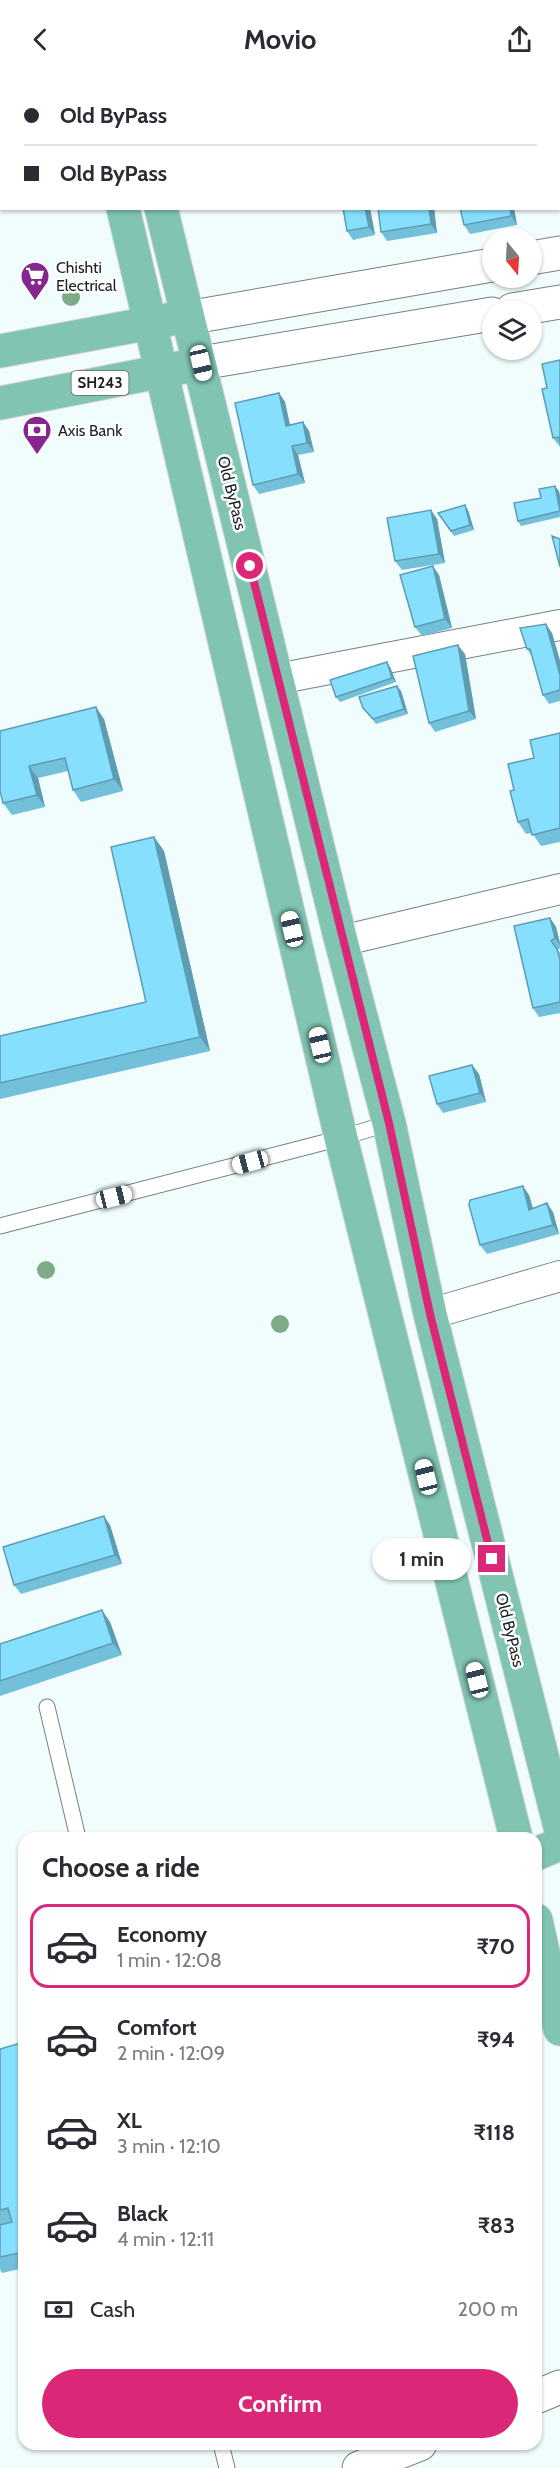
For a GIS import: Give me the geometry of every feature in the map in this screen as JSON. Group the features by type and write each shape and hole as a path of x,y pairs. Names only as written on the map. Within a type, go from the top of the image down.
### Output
{"main road":[{"path":"123,210 341,1138 514,1832"},
{"name":"Old ByPass","path":"161,210 187,318 201,363 341,940 389,1123 430,1314 560,1827"},
{"path":"0,351 151,322 187,318"},
{"name":"SH243","path":"0,403 201,363"},
{"path":"542,1852 560,1844"},
{"path":"542,1947 560,2029"}],"street":[{"path":"542,256 560,254"},
{"path":"187,318 482,267"},
{"path":"542,305 560,302"},
{"path":"201,363 482,316"},
{"path":"277,679 560,625"},
{"path":"341,940 560,889"},
{"path":"430,1314 560,1276"},
{"path":"542,2394 560,2387"},
{"path":"359,2468 405,2450"}],"lane":[{"path":"0,1226 341,1138 389,1123"},
{"path":"47,1707 77,1832"},
{"path":"223,2450 227,2468"}],"building":[{"path":"343,210 365,210 369,227 347,231"},
{"path":"378,210 429,210 431,224 381,232"},
{"path":"460,210 510,210 511,216 464,225"},
{"path":"560,360 560,443 559,437 553,438 542,389 547,388 542,364"},
{"path":"279,393 286,426 303,422 307,443 292,446 298,474 253,485 235,403"},
{"path":"555,486 560,511 518,521 514,503 541,498 539,489"},
{"path":"465,505 470,525 451,531 438,513"},
{"path":"431,510 439,554 395,561 387,518"},
{"path":"552,536 560,539 560,567"},
{"path":"433,566 445,619 415,627 400,575"},
{"path":"546,624 560,675 560,690 543,695 530,649 527,649 520,628"},
{"path":"458,645 469,711 429,723 413,656"},
{"path":"387,662 392,678 336,697 330,680"},
{"path":"397,686 404,709 373,719 363,708 359,697"},
{"path":"96,707 114,779 73,790 65,758 29,766 37,795 3,803 0,791 0,731"},
{"path":"560,733 560,828 532,835 528,819 518,822 510,791 514,790 508,764 534,758 530,740"},
{"path":"154,837 200,1037 0,1083 0,1036 146,1002 111,847"},
{"path":"550,918 555,938 551,941 557,949 560,960 560,1002 533,1008 514,926"},
{"path":"472,1065 480,1093 437,1104 429,1076"},
{"path":"523,1186 529,1210 547,1203 553,1225 480,1245 469,1205 470,1200"},
{"path":"104,1516 115,1555 14,1585 3,1547"},
{"path":"102,1610 113,1643 0,1681 0,1644"},
{"path":"18,2044 18,2253 0,2257 0,2225 12,2222 8,2208 0,2210 0,2049"}],"place":[{"name":"Chishti Electrical","path":"35,302"},
{"name":"Axis Bank","path":"37,456"}],"route":[{"path":"250,566 341,940 389,1123 430,1314 492,1559"}]}
